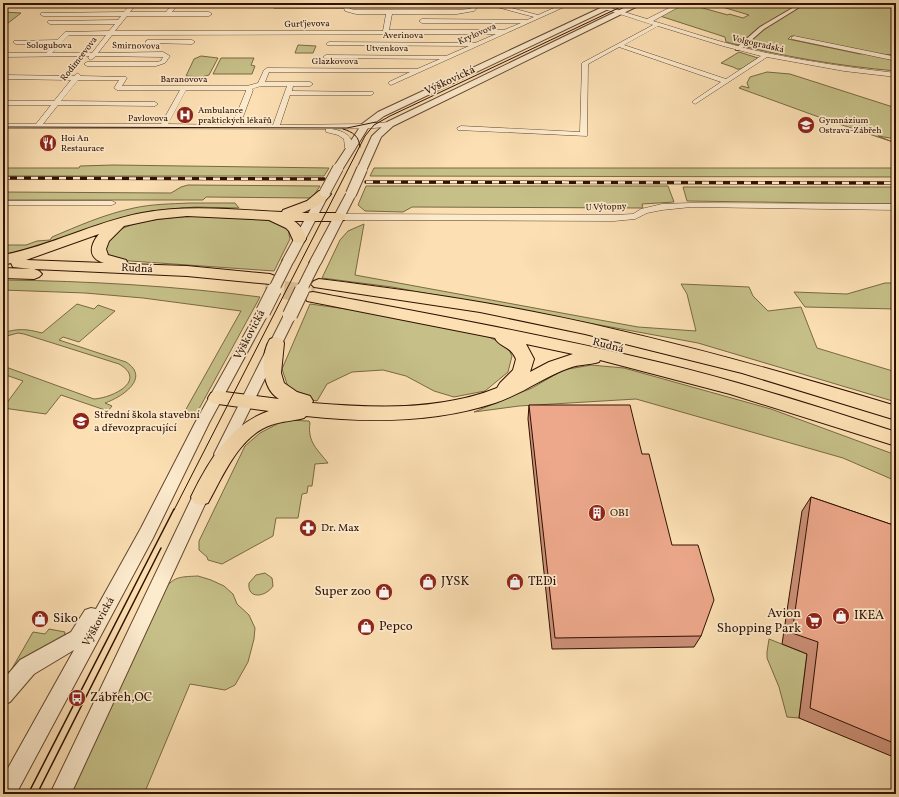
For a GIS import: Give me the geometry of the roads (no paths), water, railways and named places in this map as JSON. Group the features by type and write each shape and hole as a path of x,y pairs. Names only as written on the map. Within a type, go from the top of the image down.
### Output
{"highway":[{"path":"264,215 294,212 312,204 325,193"},
{"path":"3,262 36,254 120,222 143,217 185,212 213,212 339,217"},
{"path":"264,215 291,224 298,232 299,239"},
{"path":"120,222 104,237 99,248 100,255 103,258 112,261 153,270"},
{"name":"Rudná","path":"3,262 153,270 268,283 3,272"},
{"path":"315,292 478,329 630,361 748,392 896,439"},
{"name":"Rudná","path":"315,292 395,293 473,306 573,326 670,348 791,380 896,412"},
{"name":"Rudná","path":"315,292 424,309 570,337 799,396 896,428"},
{"path":"478,329 511,341 519,347 524,354 525,362 523,370 517,378 500,394"},
{"path":"276,343 271,374 277,387 292,399 323,408"},
{"path":"217,398 387,415 445,409 476,402 521,385 558,364 569,360 590,358 630,361"},
{"path":"201,496 234,445 249,429 273,417 323,408"},
{"path":"814,412 896,443"}],"street":[{"path":"46,3 92,4"},
{"name":"Rodimcevova","path":"38,126 134,3"},
{"path":"168,14 176,3"},
{"path":"275,4 465,12 477,7 480,3"},
{"path":"485,3 507,5 539,17"},
{"name":"Krylovova","path":"391,83 570,3"},
{"name":"Volgogradská","path":"589,3 738,49 829,67 896,75"},
{"name":"Výškovická","path":"5,794 147,533 202,423 263,312 299,239 349,148 365,126 381,114 617,3"},
{"name":"Výškovická","path":"60,794 246,402 339,217 377,136 390,124 640,3"},
{"path":"648,21 683,3"},
{"path":"738,49 762,28 804,3"},
{"path":"346,6 347,10 351,12 389,12 418,9"},
{"path":"386,32 389,12"},
{"path":"43,14 209,14"},
{"path":"44,28 58,14"},
{"path":"422,21 531,20"},
{"path":"50,22 119,22"},
{"path":"461,128 584,134 585,63 658,24"},
{"name":"Gurťjevova","path":"59,42 67,33 503,32"},
{"path":"140,54 154,33"},
{"path":"322,70 332,33"},
{"name":"Volgogradská","path":"794,38 894,58"},
{"path":"16,42 59,42"},
{"path":"48,54 59,42"},
{"path":"148,42 192,42"},
{"name":"Averinova","path":"329,44 477,44"},
{"path":"619,45 726,81"},
{"name":"Sologubova","path":"3,55 95,54"},
{"name":"Smirnovova","path":"87,64 160,63 163,62 167,56 163,54 95,54"},
{"path":"695,102 766,55"},
{"name":"Utvenkova","path":"326,57 449,57"},
{"path":"894,58 896,66"},
{"name":"Smirnovova","path":"157,73 160,63"},
{"name":"Glazkovova","path":"261,84 267,70 419,70"},
{"path":"3,77 124,78 112,96"},
{"name":"Baranovova","path":"3,104 55,104 184,88 247,88 261,84 310,84"},
{"path":"276,127 291,84"},
{"path":"163,127 184,88"},
{"path":"235,127 250,90 247,88"},
{"path":"288,93 371,93"},
{"name":"Baranovova","path":"112,96 155,104"},
{"path":"312,127 360,122 381,114"},
{"name":"Pavlovova","path":"3,126 312,127 390,124"},
{"path":"365,126 377,136"},
{"path":"312,127 341,133 350,142 349,148"},
{"path":"3,203 112,203"},
{"name":"U Výtopny","path":"339,217 614,218 635,216 644,211 662,207 691,205 896,207"},
{"path":"3,695 27,667 72,641 82,632 114,575 147,533"}],"tunnel":[{"path":"265,288 289,291"},
{"path":"284,290 289,291"},
{"path":"289,291 314,294"}],"tram line":[{"path":"360,146 365,136 374,125 390,116 629,3"},
{"path":"3,127 347,128 376,122"},
{"path":"343,129 357,137 360,146"},
{"path":"174,510 360,146"},
{"path":"28,794 174,509"},
{"path":"37,794 161,548"}],"railway":[{"path":"3,178 324,179"},
{"path":"366,182 896,183"}],"place":[{"name":"Ambulance praktických lékařů","path":"185,115"},
{"name":"Gymnázium Ostrava-Zábřeh","path":"806,125"},
{"name":"Hoi An Restaurace","path":"48,143"},
{"name":"Střední škola stavební a dřevozpracující","path":"81,421"},
{"name":"OBI","path":"597,513"},
{"name":"Dr. Max","path":"308,528"},
{"name":"JYSK","path":"428,582"},
{"name":"TEDi","path":"515,582"},
{"name":"Super zoo","path":"384,592"},
{"name":"IKEA","path":"841,616"},
{"name":"Siko","path":"40,619"},
{"name":"Avion Shopping Park","path":"814,621"},
{"name":"Pepco","path":"366,627"},
{"name":"Zábřeh,OC","path":"77,698"}]}
